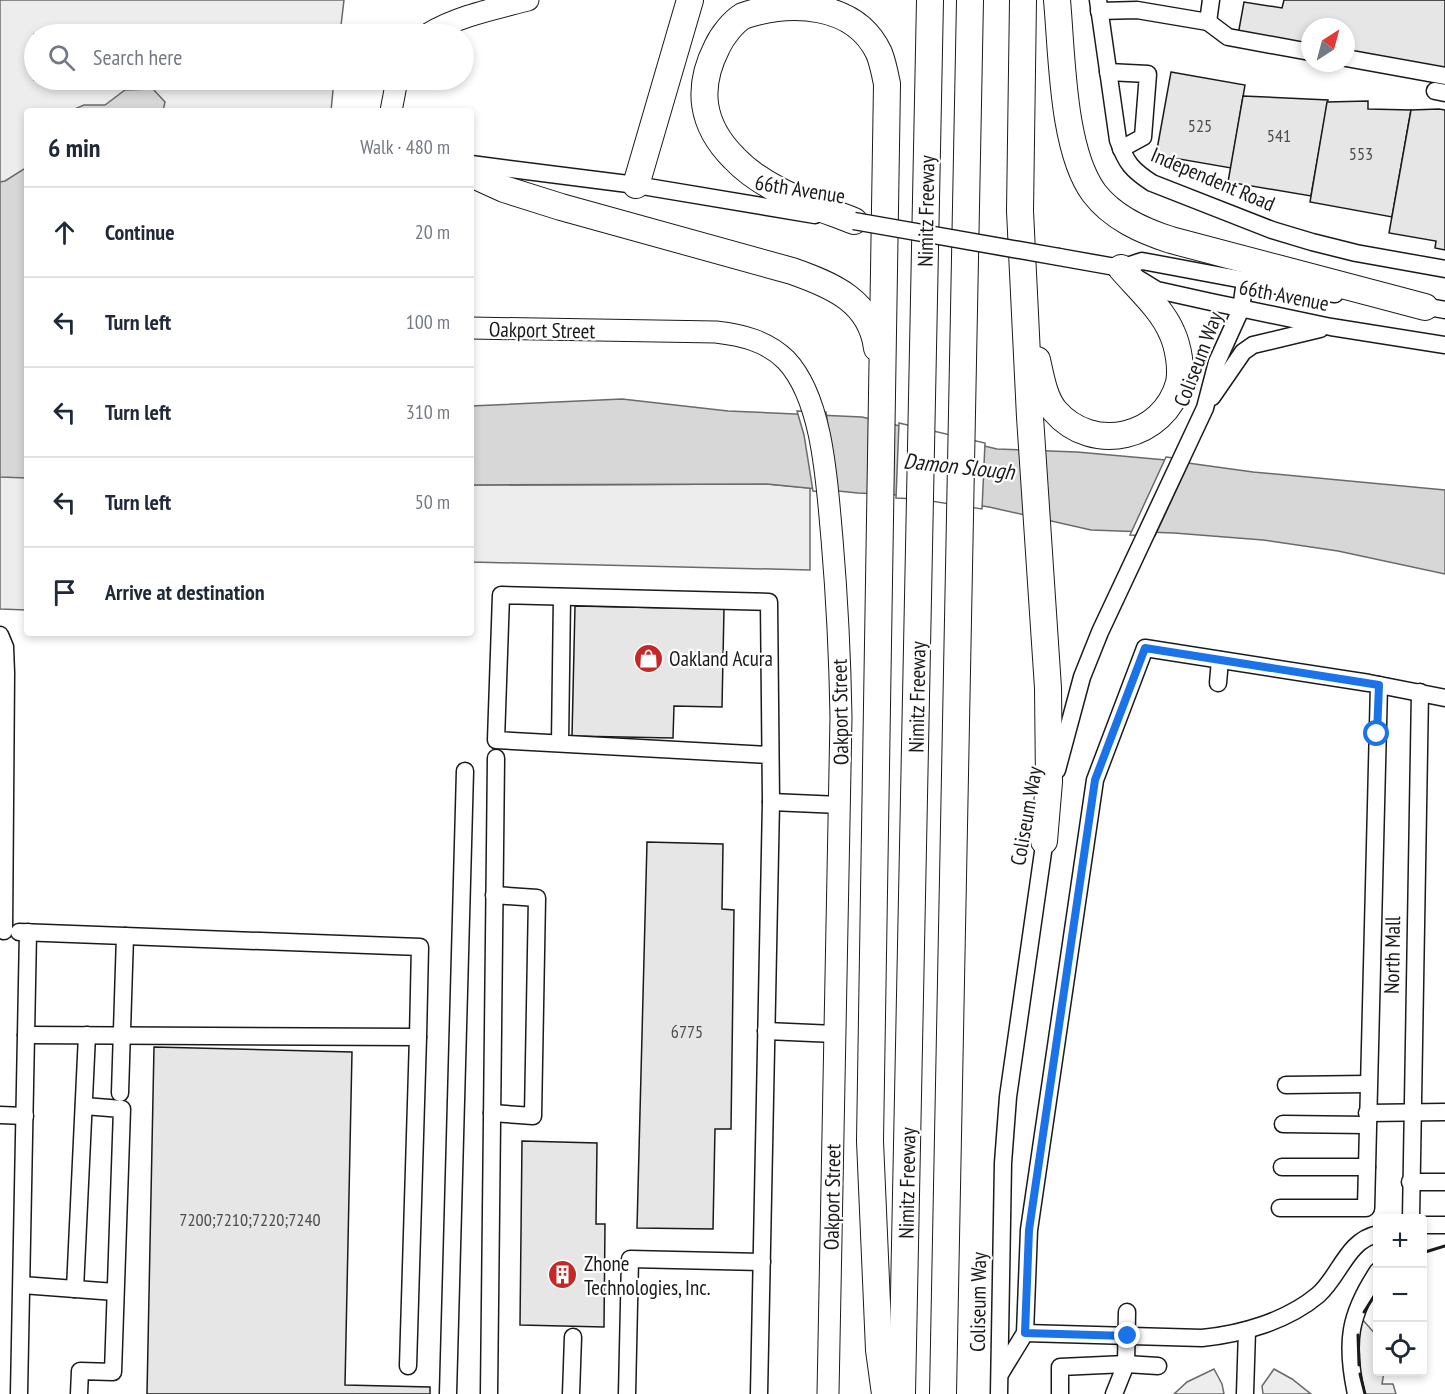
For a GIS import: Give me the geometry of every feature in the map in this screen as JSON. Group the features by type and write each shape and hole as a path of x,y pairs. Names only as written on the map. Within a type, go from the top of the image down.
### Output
{"highway":[{"path":"636,185 690,0"},
{"name":"Nimitz Freeway","path":"902,1394 930,0"},
{"name":"Nimitz Freeway","path":"943,1394 970,0"},
{"path":"1023,0 1020,211 1023,303 1050,735 1044,841"},
{"path":"1056,0 1069,127 1074,150 1082,173 1094,194 1116,215 1143,231 1171,240 1435,308"},
{"path":"854,221 777,191 735,160 716,136 706,114 704,95 707,66 721,38 742,16 776,2 805,1 834,9 859,25 879,53 888,84 870,1141 879,1350 885,1394"},
{"path":"474,175 504,189 561,207 792,271 825,283 848,297 865,314 875,334 884,395"},
{"path":"1023,303 1044,390 1054,410 1071,426 1094,436 1116,437 1138,431 1157,418 1171,402 1179,381 1179,357 1166,321 1121,268"}],"main road":[{"path":"446,24 528,0"},
{"path":"391,108 395,90"},
{"name":"Oakport Street","path":"474,328 716,332 745,336 769,347 786,360 798,376 818,428 829,505 840,670 840,805 828,1394"}],"street":[{"path":"1208,22 1211,0"},
{"path":"1098,6 1208,22 1228,37 1301,50"},
{"name":"Independent Road","path":"1098,6 1118,140 1125,159 1136,172 1152,183 1272,230 1356,253 1445,268"},
{"path":"1355,60 1445,76"},
{"path":"1108,72 1148,74 1143,137 1121,149"},
{"name":"66th Avenue","path":"474,164 636,185 1121,268 1157,290 1331,327 1445,345"},
{"name":"66th Avenue","path":"1121,268 1142,261 1245,280 1435,308"},
{"name":"Coliseum Way","path":"999,1394 1003,1163 1008,1097 1044,841 1057,767 1082,677 1100,632 1205,408 1217,362 1241,309 1245,280"},
{"path":"1205,408 1243,352 1253,345 1292,334 1331,327"},
{"path":"759,1394 771,802 769,602 501,595 496,740 770,755"},
{"path":"560,744 562,597"},
{"path":"0,635 5,647 6,673 2,931 420,947 408,1366"},
{"path":"999,1374 1025,1333 1029,1230 1095,780 1145,648 1379,685 1445,698"},
{"path":"1218,683 1220,660"},
{"path":"1280,1208 1365,1208 1379,685"},
{"name":"North Mall","path":"1411,1214 1420,692"},
{"path":"489,1394 496,758"},
{"path":"448,1394 465,771"},
{"path":"771,802 840,805"},
{"path":"492,1113 533,1116 537,898 494,895"},
{"path":"19,1394 28,932"},
{"path":"120,1093 125,936"},
{"path":"766,1031 835,1034"},
{"path":"26,1035 418,1037"},
{"path":"75,1289 87,1035"},
{"path":"1286,1085 1368,1084"},
{"path":"79,1394 80,1371 113,1372 122,1109 84,1106"},
{"path":"1283,1124 1367,1119 1411,1111 1445,1112"},
{"path":"0,1115 24,1116"},
{"path":"1282,1167 1367,1167"},
{"path":"1410,1182 1445,1182"},
{"path":"1427,1225 1445,1225"},
{"path":"1025,1333 1202,1338 1246,1330 1299,1308 1318,1295 1332,1280 1358,1242 1373,1235"},
{"path":"627,1394 630,1259 762,1262"},
{"path":"1356,1394 1351,1371 1349,1342 1355,1313 1373,1277"},
{"path":"22,1285 115,1292"},
{"path":"1114,1394 1126,1364 1127,1312"},
{"path":"1245,1394 1246,1330"},
{"path":"571,1394 573,1337"},
{"path":"1060,1394 1060,1367 1126,1364 1158,1366"}],"shaded area":[{"path":"0,0 344,0 341,24 24,24 24,90 333,90 331,108 24,108 24,610 0,609"},
{"path":"767,484 810,488 810,570 474,562 474,485"},
{"path":"1362,1319 1373,1331 1373,1376 1383,1376 1382,1384 1393,1384 1396,1394 1365,1394 1361,1375 1359,1338"},
{"path":"1214,1369 1222,1384 1224,1394 1174,1394 1187,1382"},
{"path":"1274,1369 1311,1394 1263,1394 1262,1386"}],"water":[{"path":"125,90 154,90 165,102 164,108 77,108 84,105 105,105"},
{"path":"24,169 24,478 0,477 0,182"},
{"name":"Damon Slough","path":"622,399 728,411 862,417 997,449 1077,452 1166,460 1253,472 1445,490 1445,574 1338,551 1263,540 1174,533 1091,530 989,507 918,496 767,484 474,485 474,406"}],"pier":[{"path":"797,411 826,412 838,494 813,491 804,435"},
{"path":"899,423 985,443 982,509 896,498"},
{"path":"1166,457 1190,460 1155,536 1130,535"}],"building":[{"path":"1284,0 1445,0 1445,72 1355,57 1355,18 1301,18 1301,46 1238,35 1244,2 1282,8"},
{"path":"1171,72 1245,85 1231,168 1156,155"},
{"path":"1243,96 1328,100 1311,196 1228,182"},
{"path":"1368,101 1368,109 1411,110 1392,217 1310,202 1327,102"},
{"path":"1411,110 1445,110 1445,250 1435,248 1436,241 1389,233"},
{"name":"Oakland Acura","path":"575,606 724,609 722,707 674,706 673,738 572,736"},
{"path":"647,842 723,844 722,909 734,910 731,1129 715,1129 713,1229 637,1228"},
{"path":"154,1047 352,1052 345,1385 430,1387 430,1394 147,1394"},
{"name":"Zhone Technologies, Inc.","path":"522,1141 597,1143 596,1224 605,1224 604,1327 520,1325"}],"wall":[{"path":"1427,1251 1445,1246"},
{"path":"1364,1312 1373,1298"},
{"path":"1358,1335 1359,1365"},
{"path":"1360,1374 1365,1394"}],"place":[{"name":"Oakland Acura","path":"648,658"},
{"name":"Zhone Technologies, Inc.","path":"563,1275"}],"route":[{"path":"1128,1336 1025,1333 1029,1230 1095,780 1145,648 1379,685 1377,734"}]}
